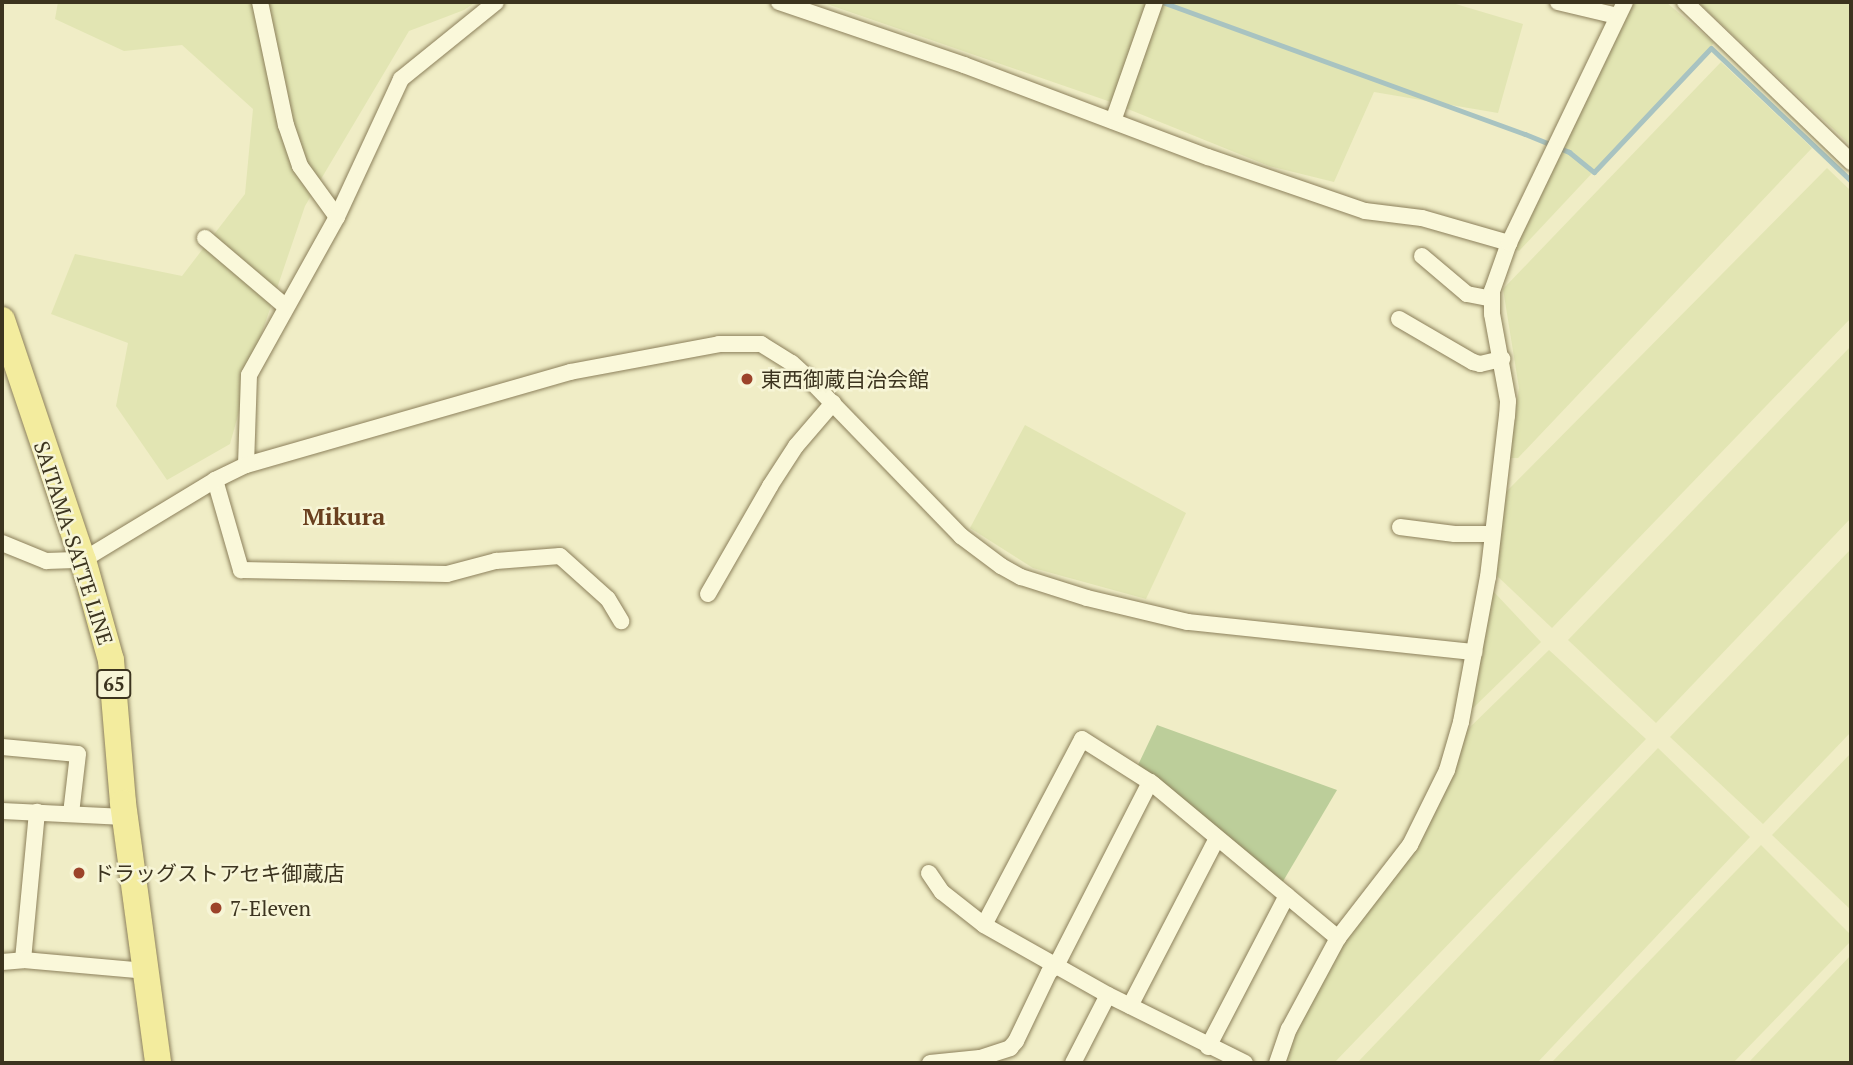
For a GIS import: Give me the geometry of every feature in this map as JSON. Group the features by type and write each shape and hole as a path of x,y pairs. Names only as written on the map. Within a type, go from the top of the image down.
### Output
{"main road":[{"name":"SAITAMA-SATTE LINE","path":"2,320 82,560 111,660 125,817 158,1063"}],"street":[{"path":"260,2 286,125 300,166 337,217"},
{"path":"246,465 249,374 337,217 401,79 496,2"},
{"path":"779,2 964,65 1365,211 1422,218 1509,243"},
{"path":"1113,121 1155,2"},
{"path":"1277,1063 1289,1029 1338,938 1410,845 1437,793 1461,722 1488,578 1508,401 1492,299 1509,243 1621,9 1558,2"},
{"path":"1685,2 1851,162"},
{"path":"205,238 286,307"},
{"path":"1422,256 1468,294 1492,299"},
{"path":"1399,319 1473,362 1480,364 1502,359"},
{"path":"2,543 46,561 82,560 215,480 246,465 502,389 570,372 719,344 761,344 792,363 961,536 1001,566 1021,577 1087,598 1188,622 1474,652"},
{"path":"708,594 796,446 833,403"},
{"path":"215,480 241,570 447,574 496,561 560,556 608,599 621,621"},
{"path":"1400,527 1455,534 1492,534"},
{"path":"984,925 1082,739 1150,782 1338,938"},
{"path":"2,747 78,754 71,814"},
{"path":"930,1063 980,1058 1010,1048 1049,972 1056,966 1150,782"},
{"path":"2,811 125,817"},
{"path":"23,960 37,812"},
{"path":"1130,1006 1217,838"},
{"path":"929,873 942,892 984,925 1108,995 1208,1047 1245,1063"},
{"path":"1208,1047 1287,895"},
{"path":"2,961 23,960 146,971"},
{"path":"1073,1063 1108,995"}],"green space":[{"path":"58,2 476,2 464,10 409,31 305,206 257,347 230,444 167,480 116,406 128,343 51,314 75,254 182,276 245,194 253,109 182,45 124,51 55,19"},
{"path":"821,2 1449,2 1523,24 1498,113 1374,92 1334,182 1269,166 1108,101"},
{"path":"1633,2 1666,2 1714,43 1519,251 1514,248"},
{"path":"1698,2 1851,2 1851,146 1845,140"},
{"path":"1721,62 1812,148 1518,458 1507,458 1519,388 1503,289"},
{"path":"1827,168 1851,191 1851,318 1552,628 1495,574 1504,494"},
{"path":"1851,346 1851,518 1656,723 1568,640"},
{"path":"1025,425 1186,513 1146,599 1033,568 970,528"},
{"path":"1851,549 1851,732 1763,824 1670,737"},
{"path":"1493,591 1541,642 1471,710"},
{"path":"1549,650 1646,739 1334,1063 1282,1063 1343,937 1386,881 1466,731"},
{"path":"1157,725 1337,790 1282,883 1138,765"},
{"path":"1658,748 1750,837 1537,1063 1357,1063"},
{"path":"1851,753 1851,910 1772,835"},
{"path":"1761,845 1851,935 1851,941 1733,1063 1551,1063"},
{"path":"1851,955 1851,1063 1748,1063"}],"waterway":[{"path":"1162,2 1525,134 1569,152 1594,172 1711,48 1851,181"}],"place":[{"name":"東西御蔵自治会館","path":"747,379"},
{"name":"ドラッグストアセキ御蔵店","path":"79,873"},
{"name":"7-Eleven","path":"216,908"}],"district":[{"name":"Mikura","path":"344,517"}]}
